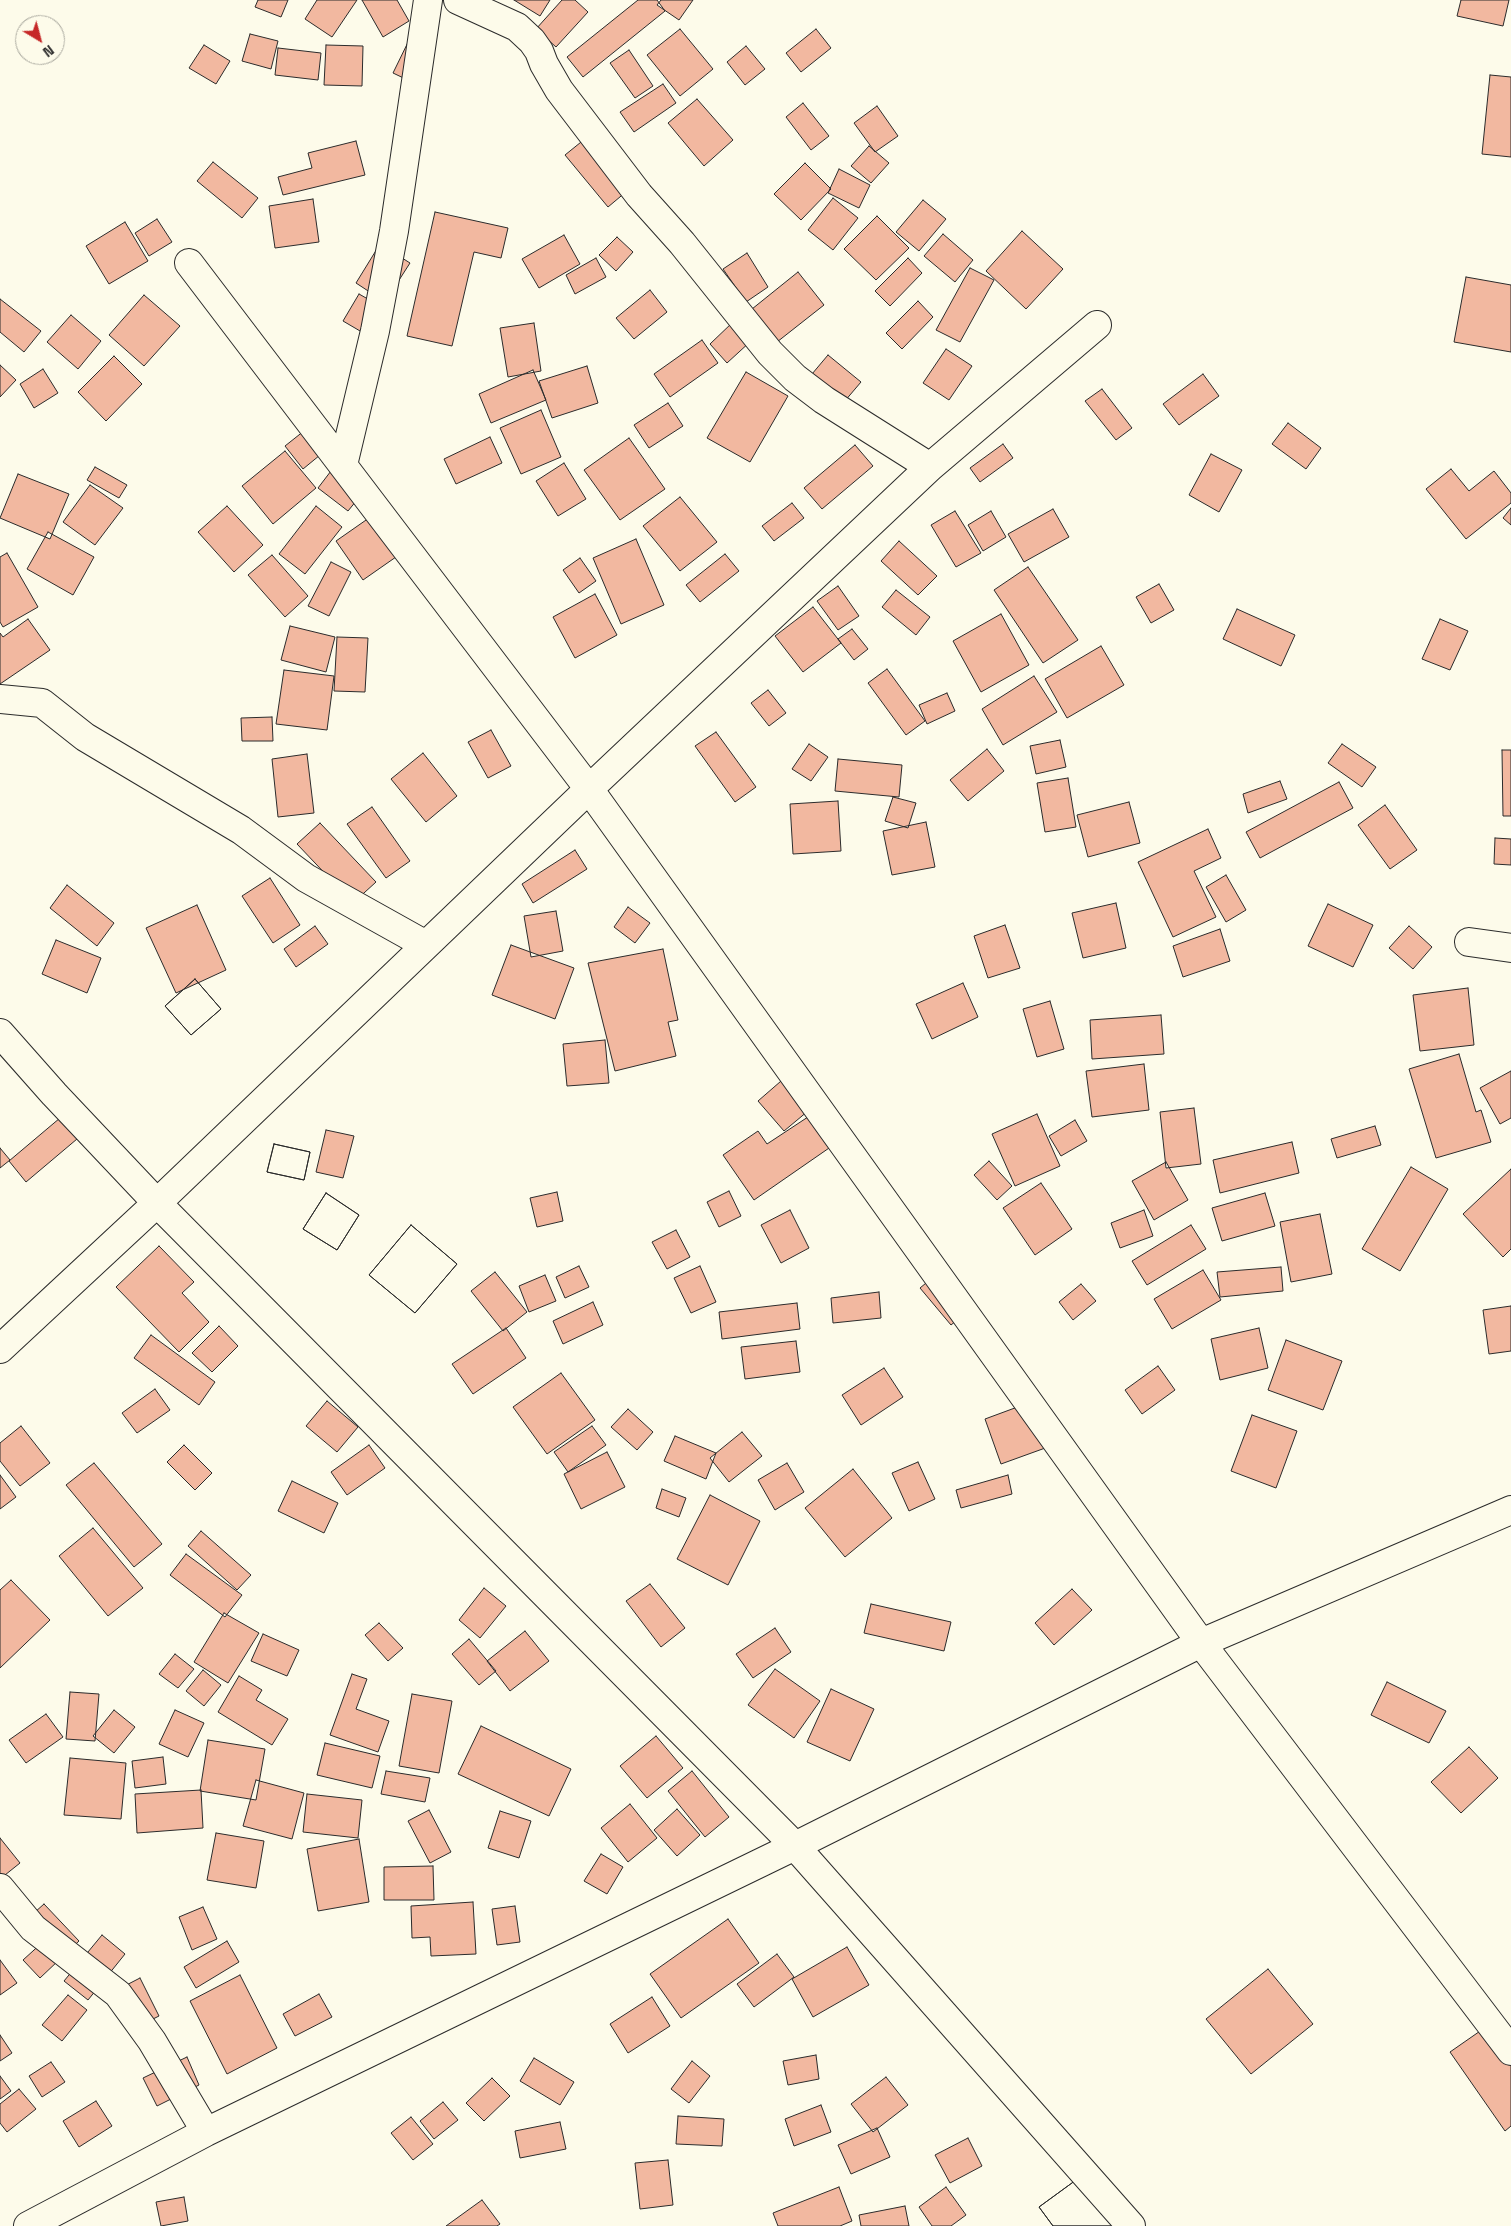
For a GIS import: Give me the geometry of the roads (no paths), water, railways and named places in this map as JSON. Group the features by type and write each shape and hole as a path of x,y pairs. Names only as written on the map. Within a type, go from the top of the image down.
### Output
{"street":[{"path":"343,465 375,331 394,231 428,0"},
{"path":"458,0 517,27 532,42 539,51 558,90 588,126 639,195 682,243 770,353 795,378 824,400 930,467"},
{"path":"189,263 590,789 1200,1643 1511,2051"},
{"path":"0,1349 157,1203 930,467 1097,325"},
{"path":"0,699 42,703 85,737 241,830 306,878 426,945"},
{"path":"1469,942 1511,948"},
{"path":"0,1032 54,1094 157,1203 795,1846 1131,2226"},
{"path":"28,2226 206,2132 795,1846 1200,1643 1511,1510"},
{"path":"0,1888 33,1928 118,1994 152,2041 206,2132"}]}
